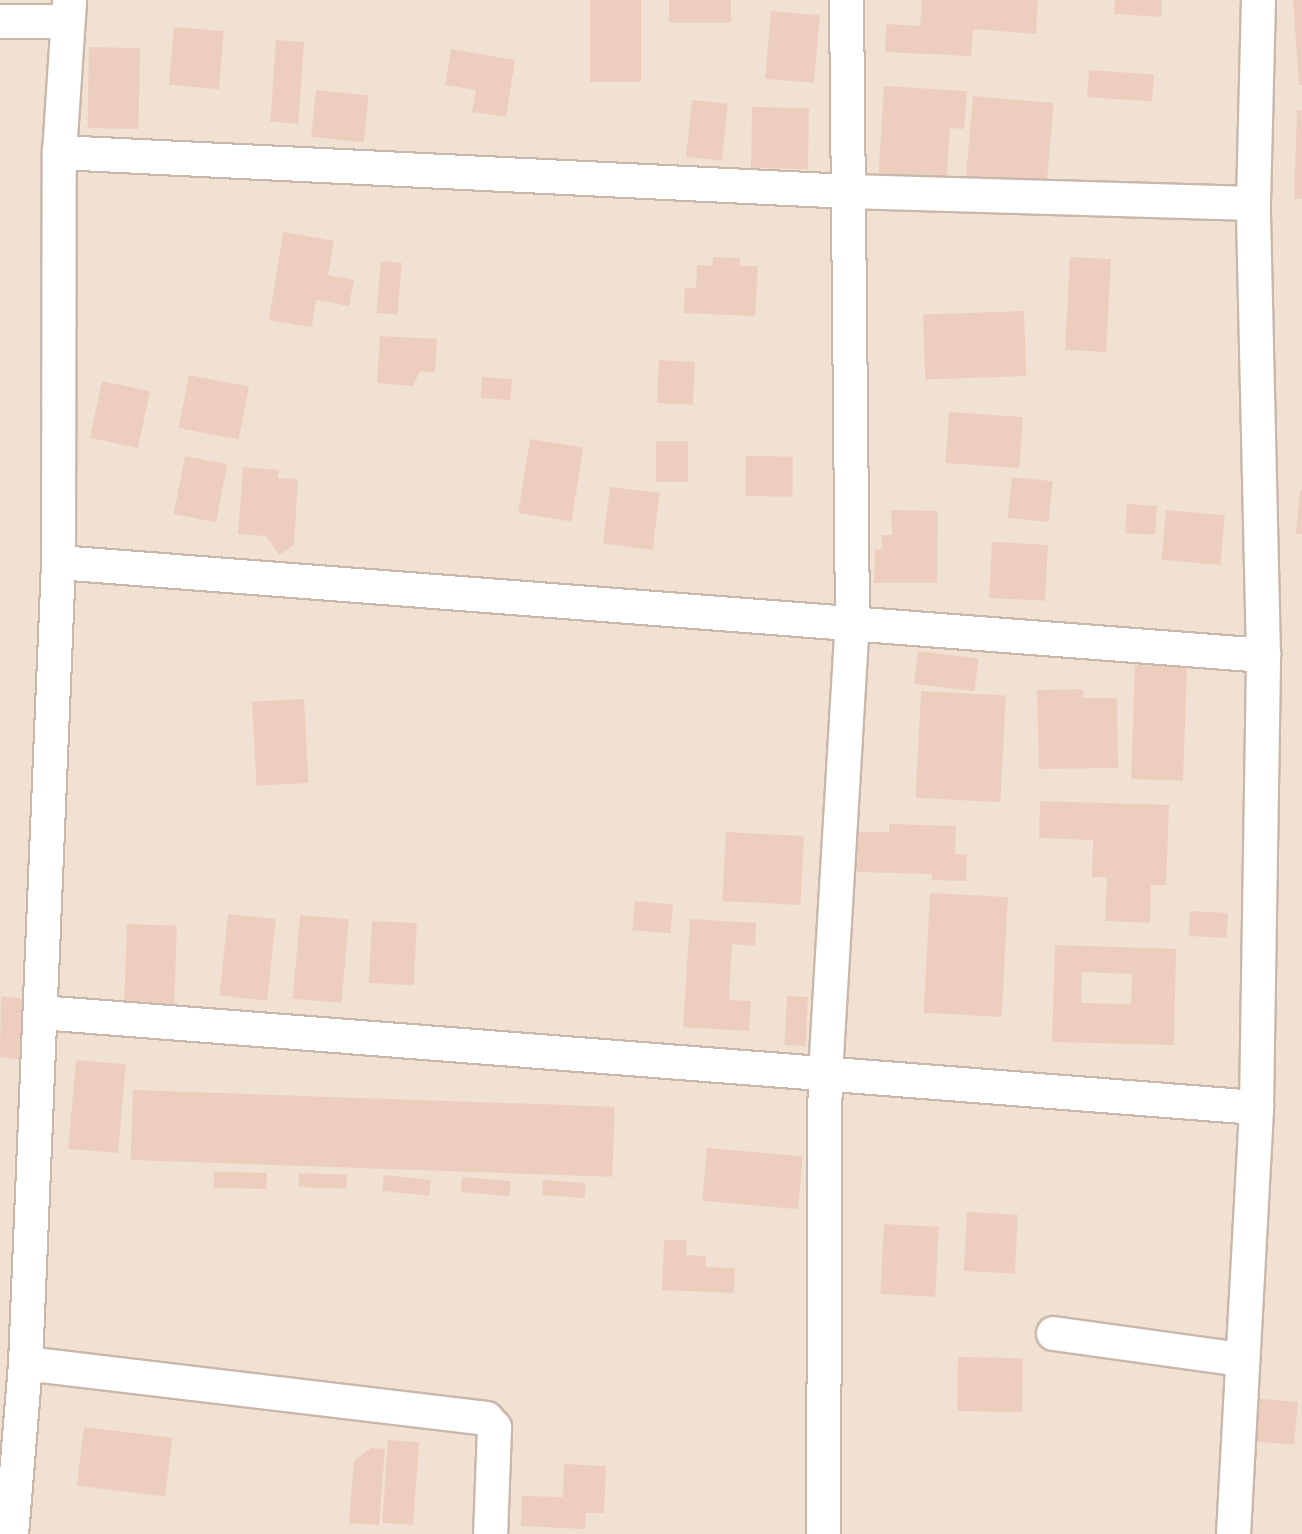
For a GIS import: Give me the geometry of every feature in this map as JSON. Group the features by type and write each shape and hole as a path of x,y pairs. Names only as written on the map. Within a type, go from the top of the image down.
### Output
{"street":[{"path":"823,1534 825,1073 852,623 846,0"},
{"path":"1233,1534 1255,1107 1262,655 1253,203 1258,0"},
{"path":"0,22 68,10 59,152 58,562 25,1363 11,1534"},
{"path":"59,152 849,191 1253,203"},
{"path":"58,562 1262,655"},
{"path":"40,1012 1255,1107"},
{"path":"1053,1333 1240,1359"},
{"path":"25,1363 485,1418 494,1427 489,1534"}],"shaded area":[{"path":"0,0 1302,0 1302,1534 0,1534"}],"building":[{"path":"590,0 641,0 641,82 590,82"},
{"path":"669,0 731,0 731,23 669,23"},
{"path":"922,0 1038,0 1036,34 973,29 971,56 885,52 886,24 920,26"},
{"path":"1115,0 1162,0 1162,17 1114,14"},
{"path":"1293,0 1302,0 1302,85 1299,85"},
{"path":"771,11 820,15 814,83 765,79"},
{"path":"174,27 224,31 219,89 169,85"},
{"path":"276,40 304,42 298,124 270,122"},
{"path":"89,47 140,48 139,129 88,128"},
{"path":"451,49 515,60 506,117 472,112 476,90 445,85"},
{"path":"1089,70 1154,75 1152,101 1087,97"},
{"path":"884,86 967,91 964,129 950,128 946,186 878,182"},
{"path":"316,90 369,96 364,142 311,137"},
{"path":"973,96 1054,103 1046,195 965,188"},
{"path":"692,100 728,104 722,160 686,157"},
{"path":"752,107 809,108 808,169 751,168"},
{"path":"1297,110 1302,110 1302,199 1294,199"},
{"path":"283,232 334,241 328,275 354,280 349,306 316,300 312,327 269,320"},
{"path":"713,257 740,258 740,266 758,266 755,316 684,313 685,288 696,288 697,265 712,266"},
{"path":"1070,257 1111,259 1106,352 1065,350"},
{"path":"381,261 402,263 397,315 376,313"},
{"path":"1024,311 1026,376 925,379 923,315"},
{"path":"380,336 437,339 435,372 420,371 413,386 377,383"},
{"path":"659,360 695,362 693,405 657,403"},
{"path":"189,375 249,387 239,440 179,428"},
{"path":"482,377 512,379 510,400 481,398"},
{"path":"102,381 150,391 138,448 90,438"},
{"path":"949,412 1023,417 1019,468 945,463"},
{"path":"530,439 583,447 572,522 518,513"},
{"path":"656,441 688,441 688,482 656,482"},
{"path":"185,456 227,464 216,522 174,514"},
{"path":"746,456 793,457 792,497 745,496"},
{"path":"243,467 279,470 278,478 298,479 294,545 279,555 266,536 238,534"},
{"path":"1012,477 1053,481 1048,522 1008,518"},
{"path":"610,487 660,493 653,550 603,544"},
{"path":"1300,491 1302,534 1296,534"},
{"path":"1127,504 1157,506 1155,535 1125,533"},
{"path":"891,510 938,511 937,583 874,583 875,549 882,549 882,535 892,535"},
{"path":"1166,510 1225,515 1220,565 1162,560"},
{"path":"992,542 1048,545 1045,601 989,598"},
{"path":"918,651 979,658 975,691 914,684"},
{"path":"1135,665 1187,667 1183,781 1131,779"},
{"path":"1083,689 1083,698 1117,698 1118,768 1039,769 1037,690"},
{"path":"921,691 1006,695 1000,802 915,798"},
{"path":"304,699 308,783 256,786 252,702"},
{"path":"1040,801 1169,805 1166,885 1151,885 1150,923 1105,921 1107,877 1092,877 1093,840 1039,838"},
{"path":"889,824 956,826 955,854 967,854 966,881 932,880 932,874 857,872 858,832 889,832"},
{"path":"726,832 804,836 800,905 722,901"},
{"path":"930,893 1008,897 1002,1017 924,1013"},
{"path":"635,901 673,904 670,933 632,930"},
{"path":"1190,911 1228,913 1227,938 1189,936"},
{"path":"228,914 276,919 267,1001 219,996"},
{"path":"300,915 349,919 341,1003 293,999"},
{"path":"690,919 756,923 755,946 732,944 729,1000 751,1001 749,1031 683,1027"},
{"path":"372,921 417,923 414,985 369,983"},
{"path":"127,924 177,926 174,1008 124,1006"},
{"path":"1055,945 1176,949 1174,1045 1052,1042","holes":["1082,972 1132,974 1131,1004 1081,1003"]},
{"path":"1,996 29,1000 22,1060 0,1057"},
{"path":"787,996 808,997 805,1046 784,1045"},
{"path":"76,1060 126,1064 118,1153 68,1149"},
{"path":"133,1090 615,1107 612,1177 131,1160"},
{"path":"707,1148 803,1156 798,1209 702,1201"},
{"path":"214,1172 267,1173 267,1189 214,1188"},
{"path":"299,1173 347,1175 346,1189 299,1187"},
{"path":"384,1175 431,1180 429,1196 382,1191"},
{"path":"462,1177 511,1181 510,1196 461,1192"},
{"path":"543,1180 586,1183 585,1198 542,1195"},
{"path":"967,1212 1018,1215 1015,1274 964,1271"},
{"path":"884,1224 939,1227 935,1297 880,1294"},
{"path":"664,1240 687,1240 686,1255 706,1256 706,1267 735,1268 734,1293 662,1290"},
{"path":"958,1357 1023,1358 1022,1412 957,1411"},
{"path":"1252,1398 1298,1402 1294,1445 1248,1441"},
{"path":"84,1427 172,1438 165,1496 77,1486"},
{"path":"388,1440 419,1442 413,1525 382,1523"},
{"path":"371,1448 385,1449 379,1525 349,1523 354,1461"},
{"path":"564,1464 606,1466 604,1513 586,1513 585,1529 521,1526 522,1496 563,1497"}]}
